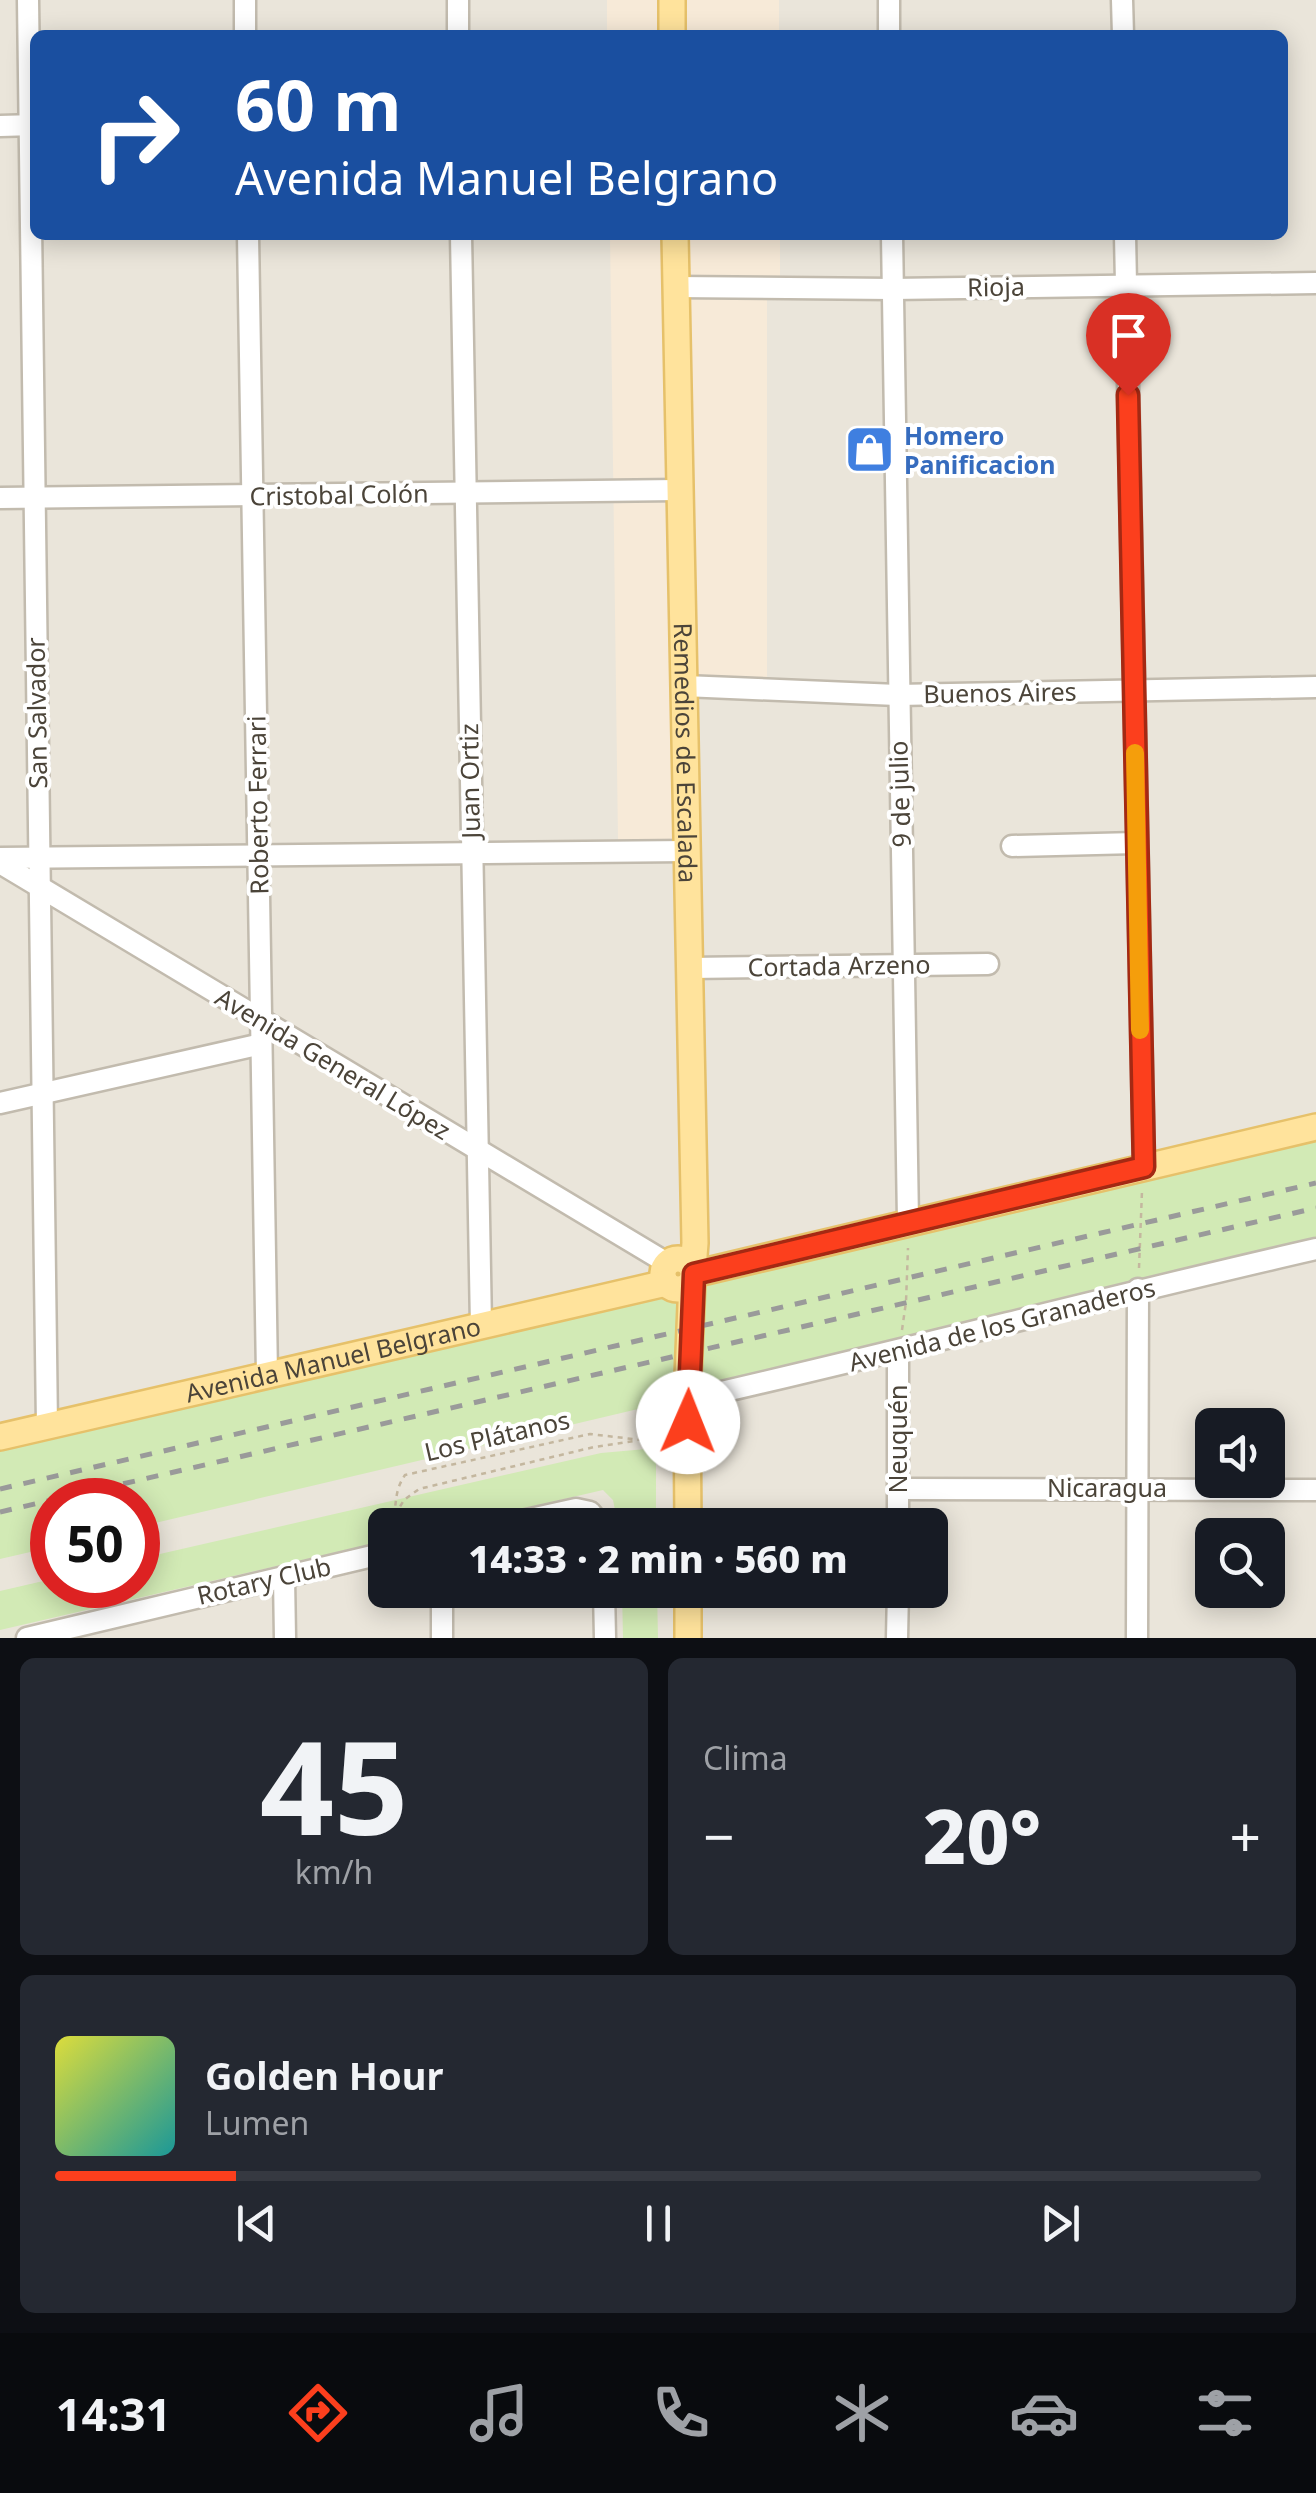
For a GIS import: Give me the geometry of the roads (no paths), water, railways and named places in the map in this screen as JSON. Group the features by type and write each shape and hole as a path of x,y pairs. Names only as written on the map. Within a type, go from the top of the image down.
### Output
{"main road":[{"path":"672,0 672,30"},
{"name":"Remedios de Escalada","path":"675,240 695,1243 682,1274 688,1508"},
{"name":"Avenida Manuel Belgrano","path":"0,1437 1316,1126"},
{"path":"688,1608 688,1638"}],"street":[{"name":"San Salvador","path":"28,0 30,62"},
{"path":"245,0 245,30"},
{"path":"458,0 458,30"},
{"path":"889,0 889,30"},
{"path":"1122,0 1123,30"},
{"path":"0,126 30,125"},
{"name":"San Salvador","path":"33,240 47,1426"},
{"name":"Roberto Ferrari","path":"248,240 267,1375"},
{"name":"Juan Ortiz","path":"462,240 480,1326"},
{"name":"9 de julio","path":"892,240 908,1222"},
{"path":"1125,240 1144,1167"},
{"name":"Rioja","path":"676,287 892,289 1316,283"},
{"name":"Cristobal Colón","path":"0,498 678,490"},
{"name":"Buenos Aires","path":"684,686 897,695 1316,687"},
{"path":"1012,846 1136,843"},
{"path":"0,860 687,850"},
{"name":"Avenida General López","path":"0,860 39,888 682,1274"},
{"name":"Cortada Arzeno","path":"690,968 988,964"},
{"path":"0,1104 262,1044"},
{"name":"Avenida de los Granaderos","path":"688,1400 1316,1249"},
{"path":"1138,1290 1138,1638"},
{"name":"Neuquén","path":"898,1352 898,1508"},
{"name":"Nicaragua","path":"899,1489 1316,1490"},
{"name":"Rotary Club","path":"27,1638 62,1634 368,1556"},
{"path":"284,1577 285,1638"},
{"path":"442,1608 442,1638"},
{"path":"604,1608 605,1638"},
{"path":"897,1638 898,1608"}],"railway":[{"path":"0,1489 1316,1183"},
{"path":"148,1478 1316,1208"},
{"path":"0,1512 30,1505"}],"place":[{"name":"Homero Panificacion","path":"869,450"}]}
